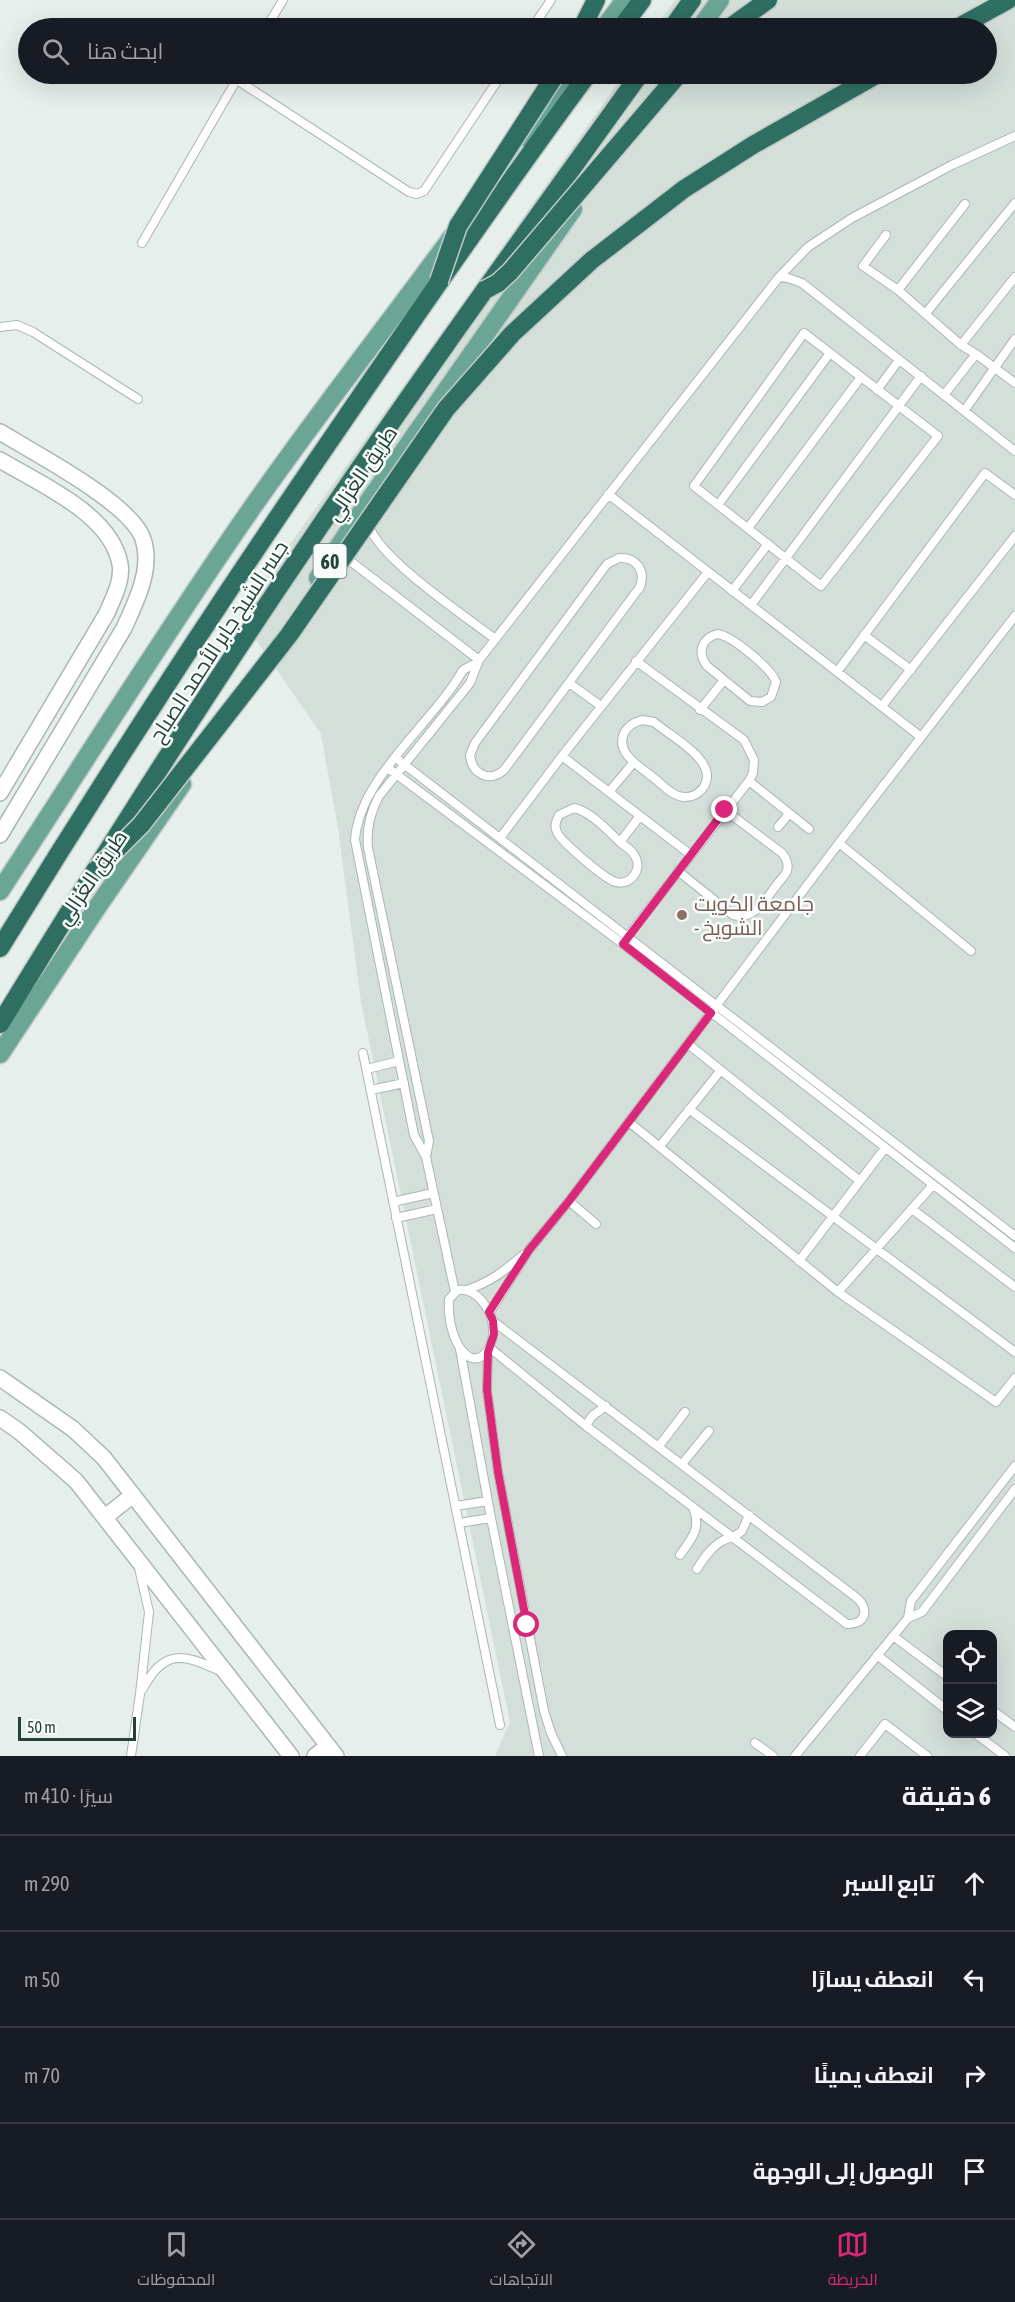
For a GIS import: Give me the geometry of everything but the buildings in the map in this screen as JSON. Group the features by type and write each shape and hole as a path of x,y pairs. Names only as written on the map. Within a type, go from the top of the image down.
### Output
{"highway":[{"path":"587,18 596,0"},
{"path":"628,18 642,0"},
{"path":"679,18 692,0"},
{"path":"743,18 768,0"},
{"path":"975,18 1008,0"},
{"path":"439,281 458,226 550,84"},
{"path":"439,281 581,84"},
{"name":"60","path":"484,290 633,84"},
{"path":"484,290 498,284 510,272 670,84"},
{"path":"96,870 141,825 233,708 289,635 446,409 512,334 592,260 684,189 753,145 860,84"},
{"name":"جسر الشيخ جابر الأحمد الصباح","path":"0,948 76,823 248,560 439,281"},
{"name":"جسر الشيخ جابر الأحمد الصباح","path":"0,1024 96,870 307,544 484,290"}],"main road":[{"path":"612,18 625,0"},
{"path":"707,18 720,0"},
{"path":"0,891 180,613 247,515 564,84"},
{"name":"طريق الغزالي","path":"0,1054 91,916 179,789 366,505 661,84"}],"street":[{"path":"0,432 104,496 131,518 144,539 146,568 138,597 124,628 0,835"},
{"path":"0,460 88,513 110,538 120,565 119,584 107,613 0,793"},
{"path":"0,1378 73,1429 104,1458 332,1751 315,1756"},
{"path":"0,1418 20,1432 76,1481 291,1756"},
{"path":"105,1517 133,1495"}],"lane":[{"path":"272,18 283,0"},
{"path":"539,18 551,0"},
{"path":"142,243 234,84"},
{"path":"248,84 409,192 417,194 424,191 495,84"},
{"path":"455,1292 426,1157 414,1136 355,840 358,818 363,805 388,768 464,670 477,661 495,639 779,278 808,248 852,218 952,165 1015,136"},
{"path":"926,313 1015,203"},
{"path":"898,290 965,204"},
{"path":"886,235 863,266 898,290 961,345 1015,383"},
{"path":"961,345 1015,277"},
{"path":"779,278 788,278 802,283 1015,451"},
{"path":"2,325 17,326 33,332 138,399"},
{"path":"804,333 830,353 938,436 821,586 694,486 804,333"},
{"path":"964,411 1015,339"},
{"path":"718,505 830,353"},
{"path":"944,394 976,354"},
{"path":"877,390 899,360"},
{"path":"751,605 921,376"},
{"path":"748,528 861,377"},
{"path":"837,672 985,473 1015,495"},
{"path":"608,494 921,737"},
{"path":"366,505 373,536 393,560 495,639"},
{"path":"882,706 1015,536"},
{"path":"732,591 768,544"},
{"path":"337,550 477,661"},
{"path":"619,558 632,560 642,574 640,587 569,683 504,770 495,776 478,773 471,762 470,755 475,743 607,564 619,558"},
{"path":"500,838 636,661 708,572"},
{"path":"489,1312 529,1250 569,1201 839,843 1015,616"},
{"path":"717,634 729,636 771,673 776,687 767,700 756,702 750,701 724,680 707,666 701,656 706,639 717,634"},
{"path":"864,635 910,670"},
{"path":"426,1157 429,1141 367,837 374,805 470,683 477,661"},
{"path":"625,940 749,781 753,773 754,760 744,741 636,661"},
{"path":"700,710 724,680"},
{"path":"569,683 601,706"},
{"path":"648,720 659,726 700,759 707,770 706,783 703,789 692,796 678,796 634,762 624,751 624,734 627,728 636,721 648,720"},
{"path":"562,756 691,855"},
{"path":"396,758 500,838 711,1013 1015,1248"},
{"path":"609,792 634,762"},
{"path":"388,768 717,1005 1015,1236"},
{"path":"749,781 809,829"},
{"path":"580,809 620,842 634,854 638,866 633,877 618,883 607,878 562,840 556,831 557,820 564,811 580,809"},
{"path":"678,871 733,915 748,915 758,910 787,871 785,857 725,810"},
{"path":"778,827 789,814"},
{"path":"620,842 640,816"},
{"path":"839,843 971,951"},
{"path":"688,1044 860,1181"},
{"path":"363,1053 500,1725"},
{"path":"367,1069 399,1061"},
{"path":"660,1146 721,1070"},
{"path":"371,1090 404,1083"},
{"path":"689,1110 834,1215 1015,1352"},
{"path":"629,1122 838,1292 996,1402 1015,1378"},
{"path":"799,1261 885,1148"},
{"path":"838,1292 933,1185"},
{"path":"393,1202 434,1193"},
{"path":"569,1201 596,1224"},
{"path":"396,1218 437,1209"},
{"path":"912,1209 1015,1287"},
{"path":"529,1250 498,1277 467,1290 455,1292 449,1299 449,1316 460,1348 491,1518 539,1756"},
{"path":"467,1290 478,1298 493,1321 494,1334 489,1350 487,1390 507,1518 543,1711 562,1756"},
{"path":"489,1350 731,1538 847,1624 856,1624 863,1619 865,1612 863,1604 493,1321"},
{"path":"460,1348 467,1357 473,1359 478,1359 489,1350"},
{"path":"586,1426 592,1416 606,1406"},
{"path":"659,1446 685,1412"},
{"path":"0,1427 20,1432"},
{"path":"682,1464 709,1431"},
{"path":"795,1756 908,1618 911,1601 1015,1466"},
{"path":"908,1618 922,1612 1015,1489"},
{"path":"456,1506 488,1502"},
{"path":"680,1555 695,1535 698,1522 694,1509"},
{"path":"697,1569 707,1554 723,1541 742,1531 749,1515"},
{"path":"459,1523 491,1518"},
{"path":"131,1756 149,1612 136,1558"},
{"path":"893,1636 943,1673"},
{"path":"877,1655 943,1707"},
{"path":"140,1694 149,1677 160,1665 181,1657 194,1658 226,1674"},
{"path":"997,1713 1015,1727"},
{"path":"860,1756 885,1724 923,1755"},
{"path":"981,1738 1005,1756"},
{"path":"755,1743 773,1756"}],"shaded area":[{"name":"جامعة الكويت - الشويخ","path":"675,0 1015,0 1015,1756 495,1756 510,1722 361,1002 338,828 321,734 239,615 617,84 997,84 997,18 662,18"}],"place":[{"name":"جامعة الكويت - الشويخ","path":"682,915"}],"route":[{"path":"527,1625 498,1472 487,1390 486,1367 494,1334 493,1321 489,1312 529,1250 569,1201 711,1013 623,944 725,810"}]}
